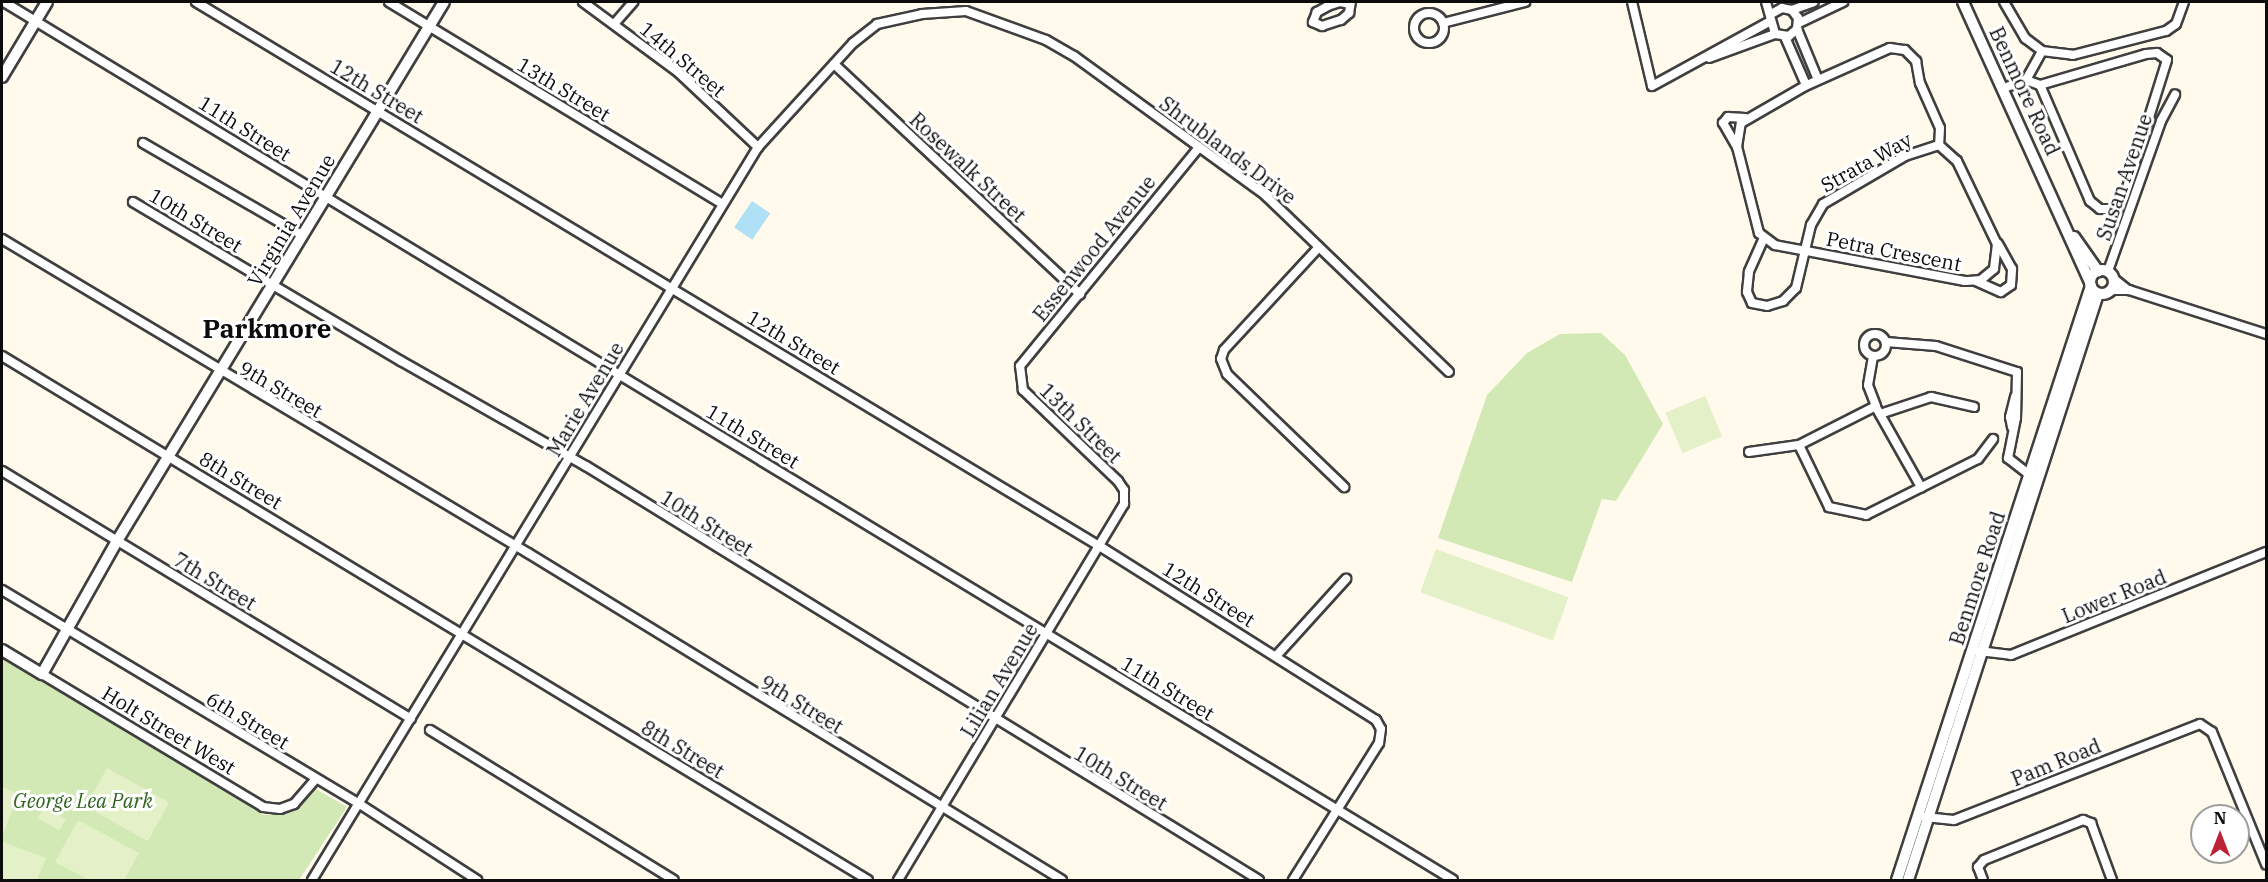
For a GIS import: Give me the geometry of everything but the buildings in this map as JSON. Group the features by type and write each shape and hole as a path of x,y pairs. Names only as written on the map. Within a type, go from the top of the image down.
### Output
{"street":[{"name":"11th Street","path":"4,2 36,19 1453,880"},
{"path":"2,76 47,2"},
{"name":"12th Street","path":"196,2 1101,547 1277,655 1371,716 1380,725 1379,743 1336,810"},
{"name":"13th Street","path":"389,2 722,204"},
{"name":"Virginia Avenue","path":"42,674 117,541 444,2"},
{"name":"14th Street","path":"583,2 615,23 678,72 758,147"},
{"path":"615,23 633,2"},
{"path":"1443,23 1525,2"},
{"path":"1632,2 1652,86 1703,60 1787,6 1814,2"},
{"path":"1766,2 1774,34"},
{"path":"1785,37 1798,26 1843,2"},
{"name":"Benmore Road","path":"1908,880 1924,817 2034,478 2093,287 1963,2"},
{"path":"2004,2 2020,33 2042,51 2087,53 2166,31 2176,24 2184,2"},
{"path":"1787,6 1798,26 1818,80"},
{"name":"Marie Avenue","path":"312,880 758,147 863,33 878,24 952,10"},
{"name":"Shrublands Drive","path":"952,10 986,17 1061,48 1254,186 1449,372"},
{"path":"1703,60 1737,51 1774,34 1785,37"},
{"path":"1785,37 1806,85"},
{"path":"1763,240 1737,147 1723,123 1728,117 1744,118 1806,85 1890,48 1905,50 1916,61 1920,83 1940,128 1939,146 1957,161 1997,244 2012,269 2011,285 2001,292 1976,281"},
{"path":"2026,80 2042,51"},
{"path":"2004,88 2026,80 2040,85 2146,54 2157,53 2167,60 2124,197 2116,209 2100,209 2090,201 2040,85"},
{"name":"Rosewalk Street","path":"834,64 1080,294"},
{"name":"Susan Avenue","path":"2108,278 2161,121 2175,95"},
{"path":"1737,147 1737,134 1744,118"},
{"path":"143,143 302,235"},
{"name":"Strata Way","path":"1763,240 1746,283 1749,298 1759,306 1783,301 1796,288 1811,225 1823,204 1905,156 1939,146"},
{"name":"Essenwood Avenue","path":"1018,372 1022,363 1198,147"},
{"name":"10th Street","path":"134,202 569,457 994,720 1259,880"},
{"name":"Benmore Road","path":"2068,229 2108,278"},
{"name":"9th Street","path":"2,239 220,372 514,547 528,553 1062,880"},
{"name":"Petra Crescent","path":"1763,240 1805,250 1976,281 1994,269 1997,244"},
{"path":"1319,247 1224,350 1221,359 1227,374 1344,487"},
{"path":"2093,287 2108,278"},
{"path":"2093,287 2108,278"},
{"path":"2108,278 2129,290 2266,334"},
{"path":"1873,356 1865,350 1865,339 1875,334 1886,342 1936,346 2013,369 2019,375 2017,394 2010,417 2012,428 2008,458 2034,478"},
{"path":"1873,356 1884,352 1886,342"},
{"name":"8th Street","path":"2,356 868,880"},
{"path":"1873,356 1868,385 1878,410 1922,487"},
{"name":"13th Street","path":"1018,372 1025,393 1118,481 1125,495"},
{"path":"1749,453 1799,445 1878,410 1931,397 1974,407"},
{"path":"1799,445 1824,501 1840,512 1866,515 1978,459 1993,439"},
{"name":"7th Street","path":"2,471 411,719"},
{"name":"Lilian Avenue","path":"898,880 1101,547 1122,509 1125,495"},
{"name":"Lower Road","path":"1978,650 2011,655 2266,552"},
{"path":"1277,655 1346,579"},
{"name":"6th Street","path":"2,590 315,780 357,803 477,880"},
{"name":"Holt Street West","path":"2,650 263,807 280,808 294,804 315,780"},
{"name":"Pam Road","path":"1924,817 1954,820 2192,725 2204,724 2212,732 2266,864"},
{"path":"430,730 674,880"},
{"path":"1293,880 1336,810"},
{"name":"Benmore Road","path":"1897,880 1924,817"},
{"path":"1983,880 1978,867 1984,860 2083,820 2091,823 2112,880"}],"green space":[{"path":"1601,333 1625,355 1663,424 1616,501 1602,499 1572,582 1438,538 1487,395 1527,353 1560,334"},
{"path":"1705,396 1722,437 1683,453 1665,413"},
{"path":"1436,549 1568,597 1553,640 1420,592"},
{"name":"George Lea Park","path":"2,656 264,815 289,812 314,788 347,807 299,880 2,880"},
{"path":"107,768 169,802 148,841 86,806"},
{"path":"2,787 18,794 2,837"},
{"path":"44,807 66,819 60,830 38,818"},
{"path":"78,820 139,853 124,880 89,880 55,862"},
{"path":"3,842 46,858 37,880 2,880"}],"water":[{"path":"752,201 770,213 752,240 734,228"}],"district":[{"name":"Parkmore","path":"267,329"}]}
